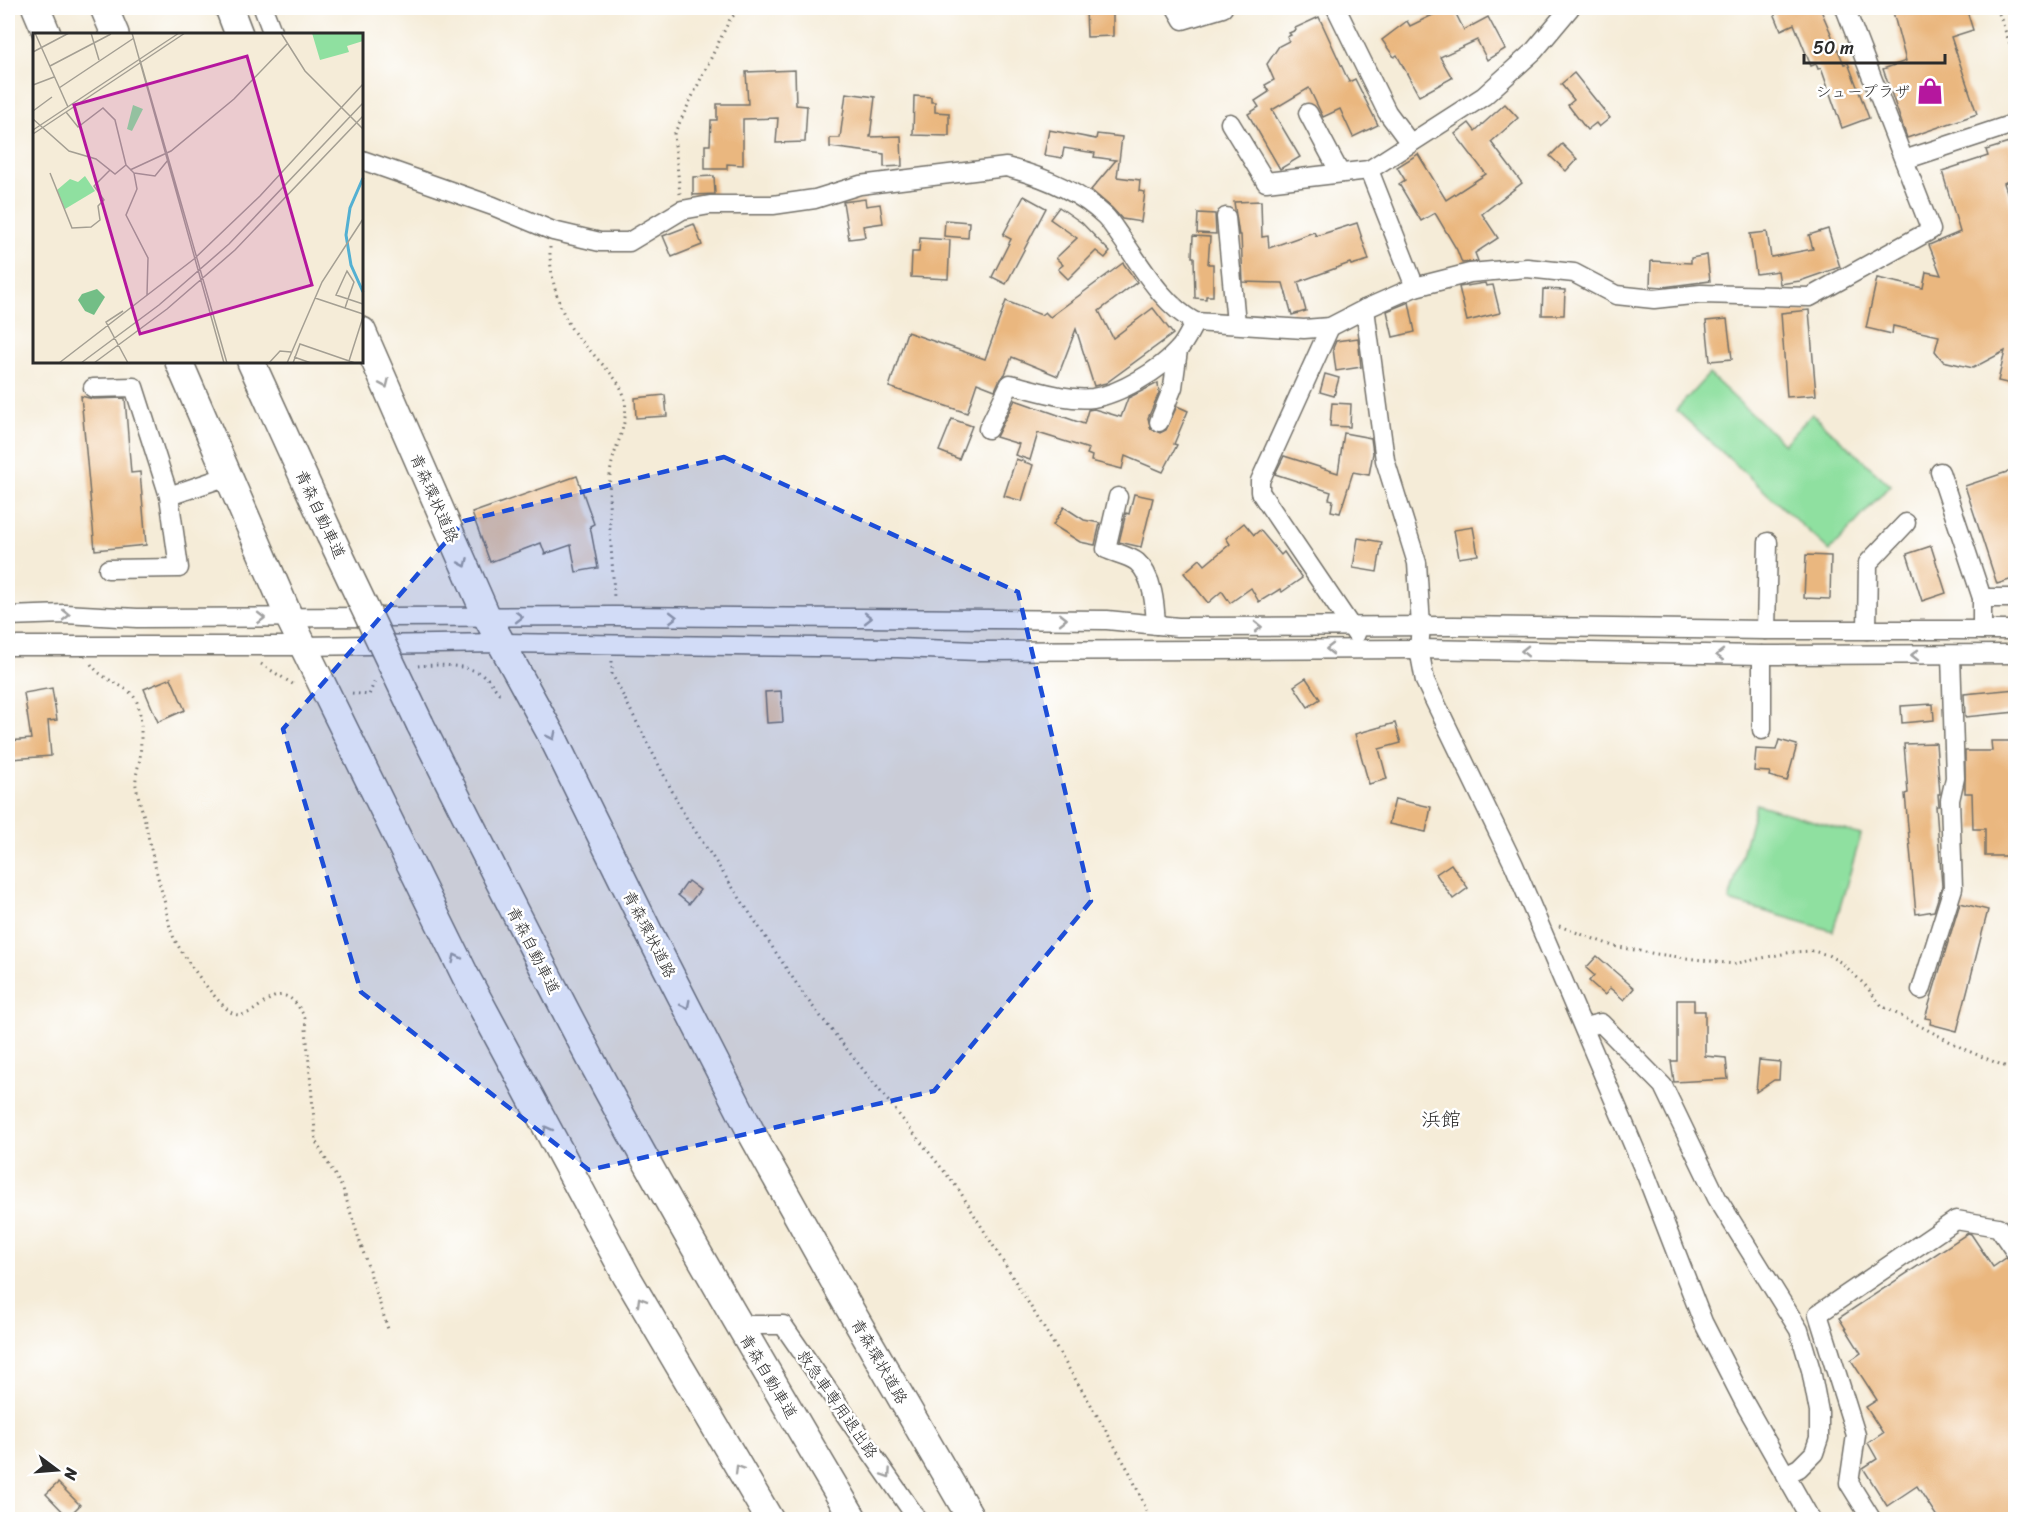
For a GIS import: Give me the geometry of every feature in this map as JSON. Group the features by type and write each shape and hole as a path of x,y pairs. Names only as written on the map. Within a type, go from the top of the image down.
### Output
{"highway":[{"path":"36,8 47,33"},
{"path":"104,8 115,33"},
{"path":"229,8 239,33"},
{"name":"青森環状道路","path":"363,333 488,617 552,736 752,1134 972,1520"},
{"path":"179,363 289,617 466,977 627,1277 770,1520"},
{"name":"青森自動車道","path":"251,363 420,724 597,1071 739,1326 854,1520"}],"street":[{"path":"263,8 273,33"},
{"path":"1176,8 1184,20 1222,8"},
{"path":"1336,8 1387,112 1410,143"},
{"path":"1230,123 1266,182 1369,170 1484,96 1534,51 1570,8"},
{"path":"363,160 493,206 553,231 600,242 629,242 681,210 710,206 773,205 815,199 860,185 1005,167 1029,173 1056,184 1082,198 1106,217 1159,290 1186,317 1195,322 1304,328 1330,327 1415,287 1470,273 1527,268 1574,273 1616,295 1654,299 1701,294 1810,297 1931,231 1845,8"},
{"path":"1308,113 1340,173"},
{"path":"1904,160 2016,123"},
{"path":"1369,170 1415,287"},
{"path":"1226,217 1236,324"},
{"path":"1365,309 1385,460 1417,563 1421,626 1419,649 1425,681 1514,865 1537,918 1646,1175 1703,1322 1811,1520"},
{"path":"988,429 1010,384 1064,396 1092,398 1117,392 1178,350 1195,322"},
{"path":"1330,327 1260,481 1260,492 1352,626 1364,649"},
{"path":"1159,422 1173,387 1178,350"},
{"path":"93,388 134,387 169,496 179,568 108,568"},
{"path":"1940,472 1982,598 1982,630"},
{"path":"169,496 228,476"},
{"path":"1118,497 1106,549 1136,561 1147,574 1156,625"},
{"path":"1867,630 1868,563 1906,523"},
{"path":"1766,630 1768,543"},
{"path":"1982,598 2016,598"},
{"path":"8,616 66,614 137,618 615,616 1107,620 1178,627 1421,626 2016,630"},
{"path":"8,646 502,643 978,651 1419,649 1762,655 2016,654"},
{"path":"1762,655 1762,730"},
{"path":"1921,990 1953,888 1950,800 1955,778 1951,655"},
{"path":"1584,1027 1601,1023 1663,1086 1717,1198 1799,1330 1812,1370 1819,1412 1819,1438 1814,1453 1799,1468 1785,1475"},
{"path":"1872,1520 1849,1483 1856,1435 1818,1314 1956,1220 1998,1227 2016,1253"},
{"name":"救急車専用退出路","path":"739,1326 783,1325 918,1520"}],"path":[{"path":"681,210 674,134 730,19 741,8"},
{"path":"1997,8 2016,61"},
{"path":"553,231 550,250 551,269 560,303 573,331 615,379 625,400 626,425 611,464 610,478 609,539 615,616"},
{"path":"611,644 612,674 684,814 806,998 959,1190 1090,1403 1130,1473 1151,1520"},
{"path":"84,646 92,666 105,679 131,693 137,701 141,723 136,784 174,939 192,968 222,1004 234,1014 243,1015 267,1000 279,996 291,999 299,1006 305,1018 316,1142 343,1190 388,1329"},
{"path":"1537,918 1613,946 1733,964 1792,952 1813,951 1842,963 1866,985 1882,1006 1966,1050 2016,1071"}],"highlighted area":[{"path":"724,457 1018,592 1091,901 934,1091 589,1170 361,992 283,729 464,521"}],"green space":[{"path":"1709,374 1784,444 1812,414 1890,485 1830,551 1676,410"},
{"path":"1756,804 1861,835 1833,931 1729,901"}],"building":[{"path":"1086,8 1113,8 1113,36 1087,37"},
{"path":"1447,8 1453,8 1464,30 1488,17 1505,49 1487,60 1477,40 1440,57 1452,78 1419,96 1397,55 1394,57 1382,40 1407,21 1410,26"},
{"path":"1772,8 1820,8 1844,64 1848,63 1869,118 1842,128 1821,68 1818,69 1816,64 1811,66 1794,24 1781,30"},
{"name":"シュープラザ","path":"1892,8 1966,8 1973,30 1951,37 1977,114 1907,138 1883,69 1906,61"},
{"path":"1319,17 1349,82 1355,79 1378,125 1353,137 1340,109 1323,117 1309,88 1272,110 1300,157 1280,169 1248,114 1259,107 1255,101 1269,92 1265,85 1274,80 1267,64 1279,46 1289,41 1287,37 1291,35 1289,33 1296,30 1295,28"},
{"path":"795,70 796,105 807,106 805,142 776,143 778,118 743,119 743,165 727,164 727,169 705,169 705,145 710,145 711,120 717,120 717,104 748,104 746,72"},
{"path":"1574,73 1610,118 1599,127 1596,123 1587,130 1568,105 1574,100 1561,84"},
{"path":"846,93 875,97 870,137 901,136 902,166 884,167 884,154 830,147 830,138 840,138"},
{"path":"914,96 931,97 931,102 935,102 935,112 949,113 949,136 913,135"},
{"path":"1505,104 1518,118 1491,142 1522,183 1482,214 1498,238 1475,253 1478,261 1462,263 1435,213 1421,221 1399,184 1405,180 1397,167 1418,154 1446,200 1486,174 1455,134 1469,123 1475,131"},
{"path":"1049,130 1096,139 1097,134 1122,137 1117,177 1140,180 1139,191 1145,192 1141,222 1122,219 1091,190 1116,160 1094,157 1095,153 1064,148 1062,158 1044,155"},
{"path":"2009,143 2016,162 2016,177 2004,183 2016,219 2016,385 1998,381 2005,351 1973,368 1943,361 1935,351 1939,336 1893,326 1892,334 1866,328 1877,278 1923,288 1926,272 1941,275 1929,245 1960,232 1942,171 1988,156 1986,150"},
{"path":"1562,144 1577,159 1566,171 1550,156"},
{"path":"714,176 715,194 693,195 693,177"},
{"path":"1024,196 1046,208 1006,284 992,277 1011,239 1003,235"},
{"path":"865,199 866,206 880,204 883,223 863,226 865,237 849,239 843,202"},
{"path":"1261,201 1262,237 1268,236 1269,248 1314,232 1316,236 1357,223 1369,260 1351,265 1350,263 1298,282 1306,311 1292,315 1283,283 1243,282 1241,235 1239,235 1234,202"},
{"path":"1059,207 1082,223 1110,252 1105,258 1096,251 1068,279 1058,269 1063,265 1056,258 1077,238 1050,219"},
{"path":"1198,213 1215,214 1216,234 1197,233"},
{"path":"945,220 969,222 968,238 944,236"},
{"path":"694,224 702,245 672,257 663,236"},
{"path":"1828,229 1840,267 1800,281 1780,284 1778,271 1756,274 1750,234 1767,232 1771,257 1813,249 1809,235"},
{"path":"1193,236 1210,237 1208,264 1213,264 1213,296 1206,296 1206,299 1195,298"},
{"path":"920,238 950,240 948,279 911,277 912,252 919,252"},
{"path":"1707,255 1710,281 1663,287 1650,286 1651,261 1691,263 1691,258"},
{"path":"1123,263 1137,282 1099,311 1113,338 1153,308 1173,334 1106,383 1094,386 1076,329 1058,376 1012,357 995,390 977,383 967,413 889,387 907,332 985,359 1006,301 1041,315 1045,312 1050,317"},
{"path":"1485,283 1486,286 1493,285 1500,313 1467,321 1459,287"},
{"path":"1543,289 1565,290 1564,315 1542,315"},
{"path":"1409,302 1415,332 1393,337 1387,311"},
{"path":"1809,310 1816,395 1787,397 1781,313"},
{"path":"1727,319 1732,359 1710,361 1706,321"},
{"path":"1358,338 1361,367 1336,371 1333,348 1336,341"},
{"path":"1325,374 1339,378 1334,396 1320,392"},
{"path":"1158,383 1159,393 1148,418 1151,429 1160,433 1166,430 1177,406 1188,411 1174,444 1177,445 1163,472 1125,456 1122,469 1091,461 1092,456 1087,454 1089,449 1038,433 1030,460 1015,455 1019,444 996,437 1015,400 1084,424 1088,410 1094,409 1121,417 1128,398"},
{"path":"665,395 667,416 636,418 635,398"},
{"path":"81,396 93,399 125,398 131,473 140,472 146,545 95,550"},
{"path":"1332,403 1351,404 1350,427 1330,426"},
{"path":"952,419 972,426 959,459 939,451"},
{"path":"1344,433 1371,438 1373,453 1369,475 1353,472 1340,513 1331,511 1333,500 1329,499 1331,492 1275,474 1284,456 1338,473"},
{"path":"1016,459 1033,465 1022,501 1004,496"},
{"path":"2016,469 2016,578 1997,584 1965,486"},
{"path":"577,476 594,524 590,526 598,568 576,572 571,545 545,554 541,543 490,562 472,513"},
{"path":"1134,494 1153,498 1141,547 1119,542 1126,513 1129,514"},
{"path":"1064,507 1084,520 1100,523 1095,545 1080,542 1053,525"},
{"path":"1244,523 1254,535 1260,530 1281,555 1284,552 1302,578 1282,592 1280,589 1259,602 1251,588 1230,603 1222,591 1208,603 1184,573 1200,559 1205,565 1230,544 1226,538"},
{"path":"1473,527 1478,555 1459,558 1454,530"},
{"path":"1358,538 1382,542 1377,572 1353,568"},
{"path":"1931,546 1946,593 1922,601 1907,554"},
{"path":"1806,555 1831,556 1830,599 1804,598"},
{"path":"171,678 185,710 158,722 144,689"},
{"path":"1306,678 1320,699 1308,707 1294,686"},
{"path":"52,688 57,720 48,721 51,756 11,759 9,741 31,739 24,693"},
{"path":"2016,689 2016,712 1965,717 1964,694"},
{"path":"781,691 783,722 767,723 765,692"},
{"path":"1933,704 1934,720 1902,723 1901,706"},
{"path":"1395,723 1401,743 1379,749 1387,779 1369,784 1355,734"},
{"path":"1779,740 1797,745 1787,781 1769,776 1770,772 1754,771 1756,749 1776,750"},
{"path":"1991,741 2013,741 2014,751 2016,751 2016,856 1985,856 1985,829 1973,829 1972,793 1965,793 1965,751 1992,751"},
{"path":"1936,743 1940,794 1938,794 1939,806 1936,806 1942,886 1934,911 1916,914 1905,794 1908,793 1904,744"},
{"path":"1395,799 1431,807 1426,832 1389,824"},
{"path":"1451,864 1468,888 1453,899 1436,874"},
{"path":"688,881 700,890 689,904 678,895"},
{"path":"1960,903 1988,910 1957,1031 1930,1024 1931,1019 1925,1018"},
{"path":"1597,956 1634,988 1624,1000 1610,988 1605,995 1589,981 1594,975 1586,968"},
{"path":"1677,1000 1694,1000 1694,1011 1705,1011 1705,1056 1726,1058 1728,1079 1674,1082 1671,1061 1677,1061"},
{"path":"1759,1060 1780,1062 1779,1080 1774,1080 1756,1092"},
{"path":"1968,1233 1971,1234 1993,1267 2006,1258 2016,1264 2016,1520 1939,1520 1917,1486 1887,1506 1863,1468 1877,1459 1868,1443 1883,1433 1866,1407 1877,1400 1851,1360 1861,1353 1839,1318"},
{"path":"58,1483 80,1505 68,1517 46,1494"}],"place":[{"name":"シュープラザ","path":"1930,91"}],"district":[{"name":"浜館","path":"1441,1119"}]}
